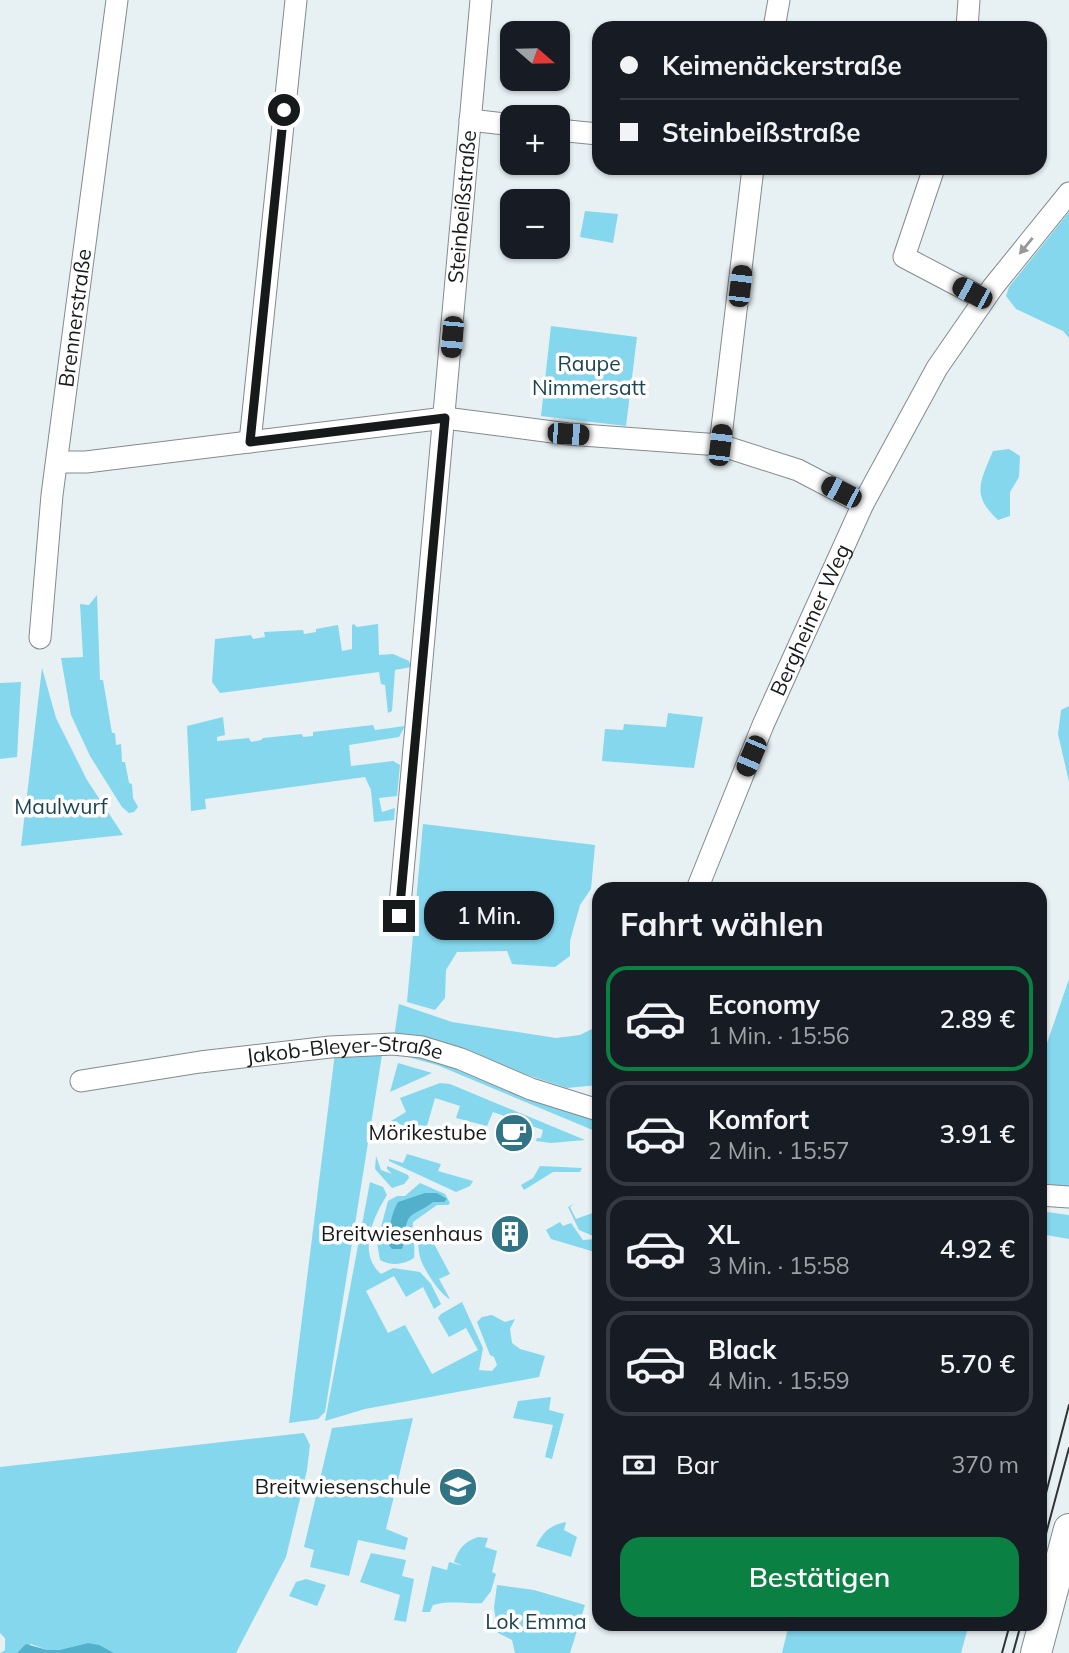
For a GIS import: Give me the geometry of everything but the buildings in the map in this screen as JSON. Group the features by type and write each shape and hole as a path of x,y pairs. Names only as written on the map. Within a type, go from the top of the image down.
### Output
{"main road":[{"path":"1047,1612 1069,1529"},
{"path":"1036,1653 1042,1631"}],"street":[{"name":"Brennerstraße","path":"40,638 57,462 117,0"},
{"path":"250,442 296,0"},
{"name":"Steinbeißstraße","path":"399,916 481,0"},
{"path":"775,21 779,0"},
{"path":"968,21 969,0"},
{"path":"470,120 500,123"},
{"path":"570,131 592,133"},
{"path":"720,445 752,175"},
{"path":"931,175 904,257 984,299"},
{"name":"Bergheimer Weg","path":"699,882 763,725 863,504 935,373 984,299 1069,193"},
{"path":"57,462 86,462 445,418 568,434 720,445 798,470 863,504"},
{"name":"Jakob-Bleyer-Straße","path":"81,1081 200,1062 330,1047 393,1044 422,1046 461,1059 531,1089 592,1108"},
{"path":"1047,1195 1069,1197"}],"green space":[{"path":"585,211 618,214 613,243 580,237"},
{"path":"1069,212 1069,338 1063,331 1016,309 1006,296 1009,287"},
{"name":"Raupe Nimmersatt","path":"551,326 637,337 626,426 541,416"},
{"path":"1009,449 1020,456 1019,477 1010,492 1010,516 998,520 984,503 981,495 982,480 993,451"},
{"path":"97,595 100,680 103,680 112,733 115,733 116,745 121,744 122,762 125,762 133,798 138,807 129,813 122,807 90,756 71,715 61,658 83,657 80,604 89,605"},
{"path":"354,624 357,627 378,624 379,655 393,654 409,661 411,667 395,670 392,711 388,713 385,685 381,684 379,672 220,693 212,682 215,639 251,635 253,639 265,637 264,632 303,630 304,634 338,625 342,651 352,649"},
{"name":"Maulwurf","path":"42,668 56,718 87,780 123,835 21,846"},
{"path":"21,682 17,757 0,759 0,683"},
{"path":"1069,706 1069,782 1058,734 1061,710"},
{"path":"668,713 703,717 694,768 602,761 605,729 623,730 624,724 666,727"},
{"path":"223,717 225,735 217,737 217,741 249,738 251,742 302,734 303,737 313,736 313,732 373,725 375,730 405,726 399,737 349,745 351,766 393,761 400,765 397,796 379,798 382,812 395,808 394,820 374,822 371,790 365,777 205,799 206,809 191,811 187,726"},
{"path":"423,824 595,845 591,889 580,905 570,941 570,956 555,967 512,964 507,951 457,952 446,970 445,998 435,1010 407,1002"},
{"path":"1069,979 1069,1189 1047,1187 1047,1043"},
{"path":"399,1004 452,1022 556,1038 580,1035 592,1029 592,1086 567,1088 457,1052 393,1044"},
{"path":"335,1053 382,1055 325,1412 318,1419 289,1423"},
{"path":"408,1054 427,1055 592,1119 592,1130 437,1065 408,1057"},
{"path":"398,1063 432,1073 390,1092"},
{"path":"440,1083 450,1084 585,1140 551,1143 536,1141 541,1138 543,1130 493,1112 487,1126 456,1118 460,1106 435,1098 425,1133 391,1121 406,1112 400,1098"},
{"path":"407,1154 441,1164 438,1171 473,1181 470,1186 456,1192 389,1161 403,1163"},
{"path":"376,1156 381,1170 392,1174 387,1166 408,1175 409,1178 404,1184 392,1188 375,1169"},
{"path":"540,1166 582,1168 580,1172 553,1172 524,1190 521,1185 533,1178"},
{"path":"370,1182 383,1187 387,1195 370,1235 370,1256 374,1265 381,1274 393,1268 420,1272 431,1284 441,1304 434,1309 423,1287 406,1297 394,1276 366,1291 388,1333 405,1325 432,1374 478,1350 466,1328 449,1337 438,1318 462,1302 483,1348 479,1370 492,1371 497,1365 494,1357 490,1355 477,1322 482,1317 492,1315 505,1322 515,1319 510,1329 512,1343 520,1349 545,1356 539,1377 365,1409 325,1421"},
{"path":"420,1183 445,1194 450,1203 437,1205 413,1222 414,1258 397,1264 380,1260 377,1242 388,1201 397,1196 405,1196"},
{"path":"574,1204 570,1207 576,1219 592,1213 592,1235 579,1230 568,1207"},
{"path":"1047,1212 1069,1215 1069,1239 1047,1235"},
{"path":"560,1222 563,1226 571,1223 583,1240 592,1239 592,1251 551,1239 546,1230"},
{"path":"418,1233 423,1245 433,1242 450,1274 439,1279 450,1299 437,1287 424,1267 415,1234"},
{"path":"551,1397 549,1410 564,1414 552,1459 545,1457 553,1425 513,1418 518,1401"},
{"path":"413,1418 386,1529 408,1538 405,1550 358,1540 349,1576 310,1567 314,1550 304,1547 332,1428"},
{"path":"304,1433 310,1445 307,1470 286,1557 236,1653 114,1653 88,1643 59,1650 47,1650 31,1644 17,1653 0,1653 5,1650 5,1638 0,1633 0,1467"},
{"path":"566,1522 564,1530 577,1537 571,1557 536,1546 548,1530"},
{"path":"478,1537 488,1538 485,1547 497,1551 492,1572 496,1574 491,1591 482,1603 451,1602 433,1605 430,1612 422,1612 432,1566 447,1570 449,1562 463,1566 454,1562 458,1553 466,1543"},
{"path":"371,1553 406,1560 402,1576 414,1579 406,1622 394,1620 400,1595 360,1582"},
{"path":"306,1579 326,1585 317,1606 289,1596 296,1582"},
{"name":"Lok Emma","path":"497,1585 534,1590 585,1605 570,1653 515,1653 512,1640 498,1633 494,1608"},
{"path":"787,1631 967,1631 961,1653 782,1653"}],"shaded area":[{"path":"425,1193 437,1193 447,1199 444,1202 433,1202 412,1215 407,1222 402,1249 392,1249 388,1244 389,1233 398,1202"},
{"path":"88,1643 114,1653 17,1653 26,1644 47,1650 59,1650"}],"tram line":[{"path":"1047,1489 1069,1405"},
{"path":"1047,1530 1069,1448"},
{"path":"1002,1653 1008,1631"},
{"path":"1013,1653 1019,1631"}],"place":[{"name":"Mörikestube","path":"514,1133"},
{"name":"Breitwiesenhaus","path":"510,1234"},
{"name":"Breitwiesenschule","path":"458,1487"}],"route":[{"path":"284,110 250,442 445,418 399,916"}]}
